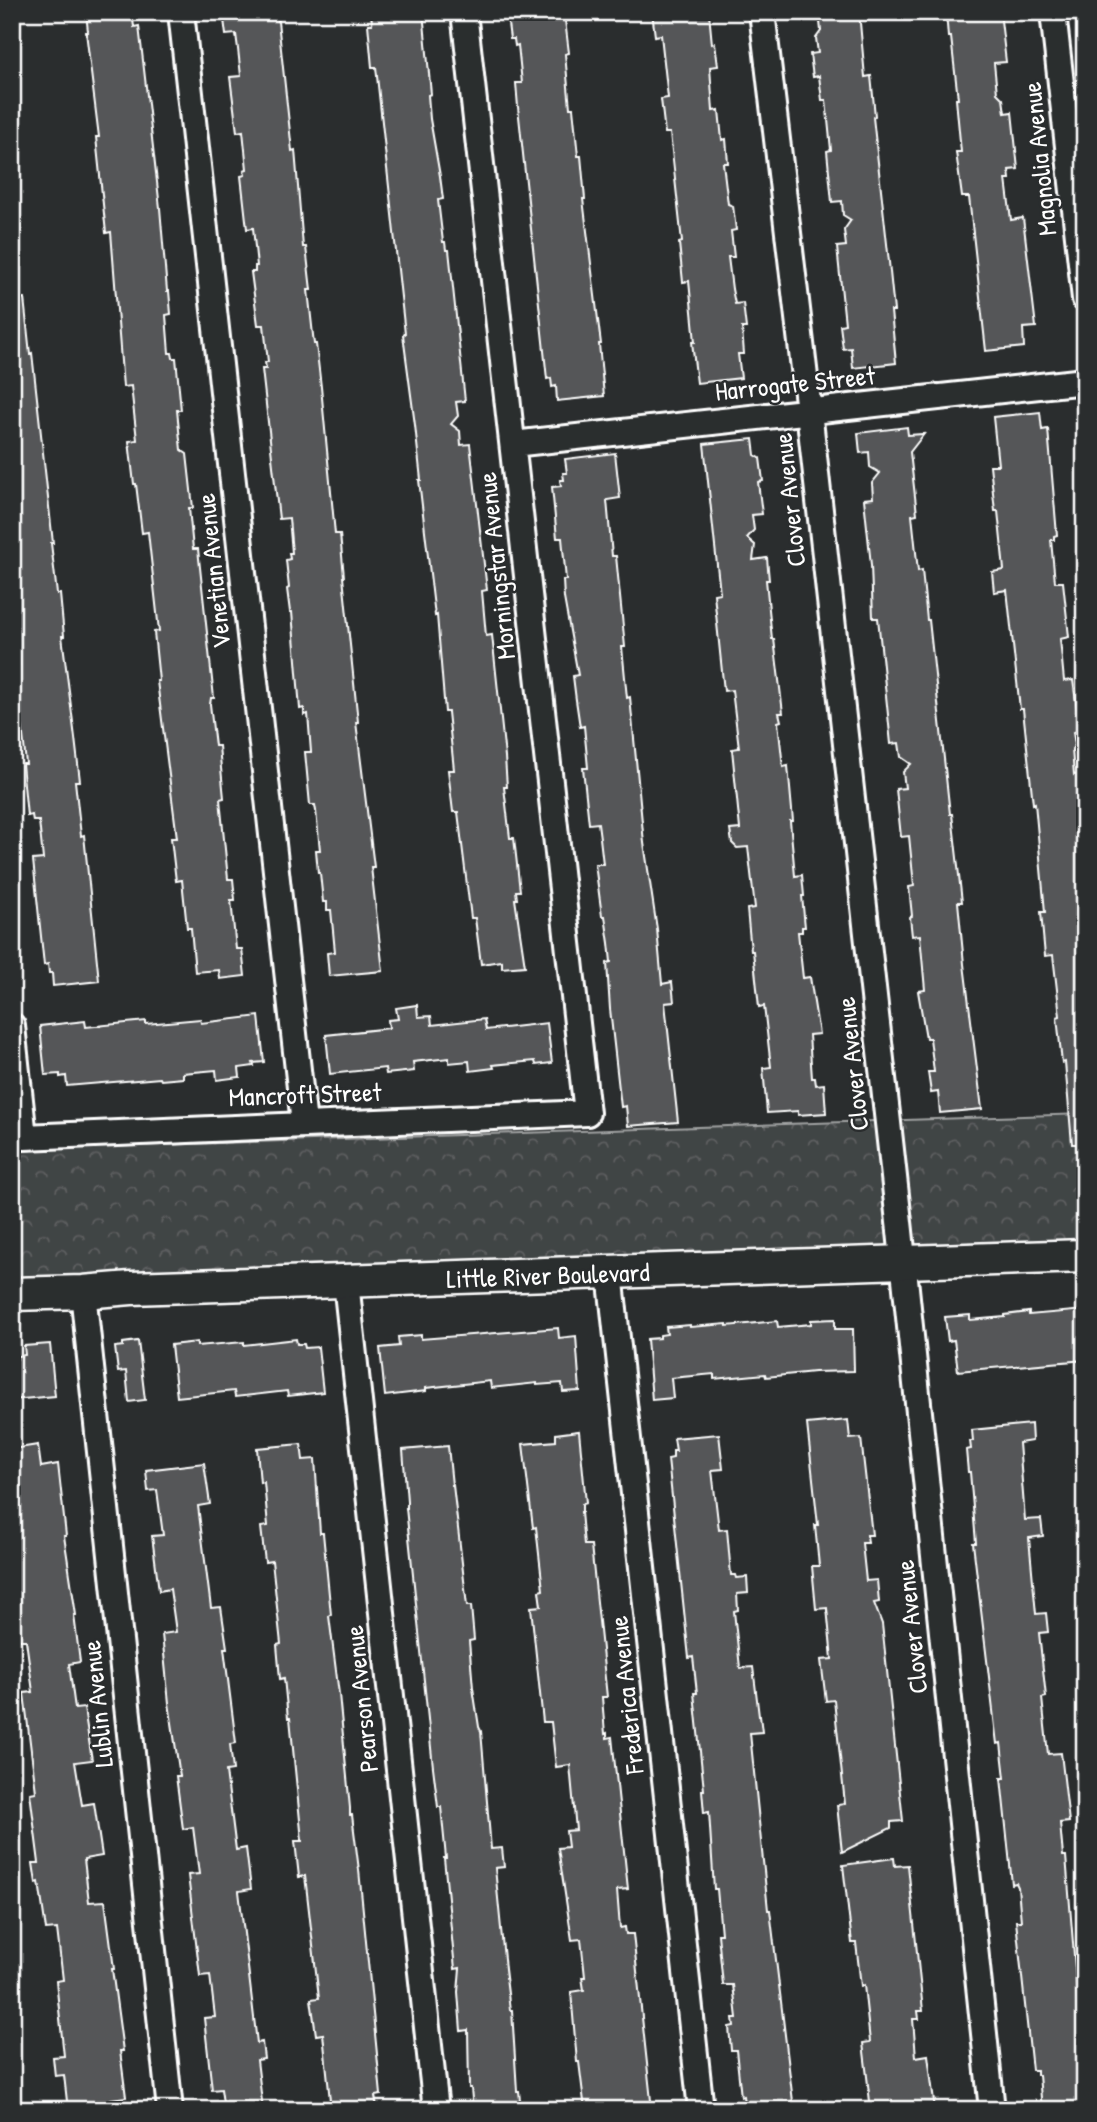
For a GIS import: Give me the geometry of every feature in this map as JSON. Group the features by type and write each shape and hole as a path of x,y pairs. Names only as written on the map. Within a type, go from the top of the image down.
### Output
{"street":[{"name":"Venetian Avenue","path":"181,12 304,1124"},
{"name":"Morningstar Avenue","path":"464,12 587,1113"},
{"name":"Clover Avenue","path":"762,12 809,411 992,2110"},
{"name":"Magnolia Avenue","path":"1053,12 1085,299"},
{"name":"Harrogate Street","path":"513,444 1085,381"},
{"name":"Mancroft Street","path":"12,1026 24,1136 587,1113"},
{"name":"Little River Boulevard","path":"12,1294 1085,1255"},
{"name":"Frederica Avenue","path":"610,1273 701,2110"},
{"name":"Pearson Avenue","path":"346,1282 436,2110"},
{"name":"Lublin Avenue","path":"83,1292 170,2110"}],"green space":[{"path":"1085,1114 1085,1256 12,1294 12,1150"}],"building":[{"path":"86,12 132,12 134,27 139,26 169,291 171,314 166,315 169,353 176,358 181,410 177,410 181,450 187,454 193,508 189,508 193,549 198,549 214,698 211,698 210,704 215,746 219,746 224,798 220,799 228,879 233,879 235,900 231,900 236,949 242,949 245,976 220,979 219,970 195,972 191,928 187,928 182,880 176,881 171,838 177,838 157,681 154,632 159,631 148,532 142,533 134,484 129,441 137,440 131,386 123,387 111,232 106,233"},
{"path":"223,12 277,12 292,151 295,150 303,247 306,247 311,290 308,290 321,387 335,534 340,534 356,722 374,867 371,867 383,971 329,976 327,953 335,952 331,910 327,910 327,902 323,902 318,873 316,850 320,850 316,811 315,805 310,805 305,752 311,752 308,714 304,715 304,708 300,709 292,612 287,589 286,560 290,559 289,553 292,553 289,518 279,519 262,369 266,369 265,362 268,362 264,325 258,325 251,272 255,272 257,266 253,228 247,229 241,176 245,175 244,170 247,169 243,131 237,132 230,77 241,76 236,34 226,35"},
{"path":"371,12 423,12 431,94 428,95 430,119 443,199 438,200 443,242 446,250 449,250 465,401 456,402 458,416 451,424 460,431 461,445 470,444 487,590 482,591 486,636 492,635 505,757 507,787 504,787 510,838 514,838 520,891 516,891 515,899 525,966 502,968 502,961 481,964 475,918 471,918 458,812 453,812 448,770 454,770 419,480 376,67 372,67 368,24 372,24"},
{"path":"564,12 569,53 565,54 570,108 573,108 578,156 581,156 583,199 601,344 604,396 557,401 556,386 552,387 551,378 547,379 518,107 516,83 522,83 518,45 515,46 514,39 510,39 507,16"},
{"path":"652,12 709,13 712,44 715,43 718,66 710,67 713,111 719,110 722,140 726,139 728,163 723,163 728,204 733,206 736,230 731,231 734,257 728,257 735,304 743,303 746,328 742,328 744,354 738,354 741,378 697,383 689,281 683,282 679,243 682,242 670,133 665,133 661,99 668,98 661,35 655,36"},
{"path":"819,12 859,12 865,77 871,76 894,311 891,311 896,363 853,368 851,348 843,349 840,325 845,324 837,247 846,246 844,230 851,220 843,215 842,201 832,202 826,100 822,100 819,76 813,77 810,54 818,53 816,38 821,31"},
{"path":"946,12 1000,12 1006,62 994,63 997,93 1003,99 1005,113 1012,112 1018,169 1009,170 1010,179 1006,179 1011,220 1023,218 1036,327 1023,328 1024,347 986,351 969,197 962,197 956,152 961,152 958,99"},
{"path":"24,298 57,594 60,594 62,636 80,781 75,781 81,836 84,835 99,981 53,986 52,973 49,973 48,964 44,965 33,860 43,859 39,821 33,821 32,815 27,816 22,764 26,764 22,725 21,718 18,719 12,679 12,666 19,665 15,627 12,627 12,299"},
{"path":"1040,412 1042,430 1048,429 1057,535 1051,540 1055,582 1063,582 1069,637 1060,639 1064,681 1073,680 1080,731 1073,732 1074,775 1085,773 1085,1144 1072,1144 1065,1062 1062,1063 1057,1017 1060,1016 1053,955 1045,956 1041,912 1045,912 1035,803 1033,804 1023,709 1020,709 1007,590 994,592 992,572 1004,570 990,465 998,465 993,417"},
{"path":"907,427 908,435 924,434 910,452 917,514 912,515 918,571 922,570 929,620 952,814 962,902 958,902 964,964 982,1109 940,1113 938,1092 931,1093 928,1072 934,1072 930,1038 926,1038 918,991 925,990 920,935 912,936 910,917 909,887 914,886 909,836 901,837 896,789 905,788 903,772 911,764 901,757 899,743 891,744 878,618 873,618 864,499 873,498 872,483 880,473 870,467 869,452 860,453 858,433"},
{"path":"753,439 755,455 760,458 763,481 758,482 762,514 752,515 754,530 747,538 755,545 753,560 767,558 769,580 766,580 772,639 783,713 779,713 781,721 778,722 783,767 788,766 795,876 802,875 804,896 805,927 802,927 802,932 798,932 803,978 810,977 819,1034 809,1035 812,1078 815,1078 816,1085 824,1084 826,1113 767,1113 763,1068 771,1067 764,1006 759,1007 751,951 747,909 755,908 748,847 737,848 732,843 730,830 740,829 732,749 739,748 732,690 724,691 714,594 720,593 704,444"},
{"path":"615,453 620,498 607,500 612,556 616,556 627,698 630,697 644,843 662,984 672,982 674,1002 665,1003 678,1122 628,1126 626,1106 621,1107 610,1009 607,963 611,962 609,943 605,916 602,916 595,864 603,864 600,838 598,823 589,824 583,768 588,768 584,726 580,727 576,700 573,676 578,675 564,598 563,580 566,580 562,538 557,538 552,487 561,486 560,480 564,480 563,473 567,473 565,459"},
{"path":"417,1005 418,1017 431,1016 432,1025 484,1019 486,1030 547,1023 552,1063 536,1065 535,1061 493,1065 494,1068 470,1071 469,1061 449,1063 449,1058 413,1062 414,1071 386,1074 385,1068 330,1074 326,1035 389,1028 388,1020 398,1019 396,1008"},
{"path":"259,1016 264,1062 239,1068 240,1077 217,1080 216,1070 183,1073 183,1078 67,1086 66,1076 45,1075 40,1026 85,1021 86,1027 200,1019 201,1023"},
{"path":"1085,1310 1085,1360 958,1371 954,1340 948,1341 945,1317 970,1315 970,1320 1029,1312 1029,1315"},
{"path":"835,1319 835,1329 853,1329 854,1371 714,1379 714,1374 671,1378 673,1398 652,1400 647,1339 660,1338 660,1335 667,1334 666,1327 727,1326 777,1321 778,1327 811,1324 811,1320"},
{"path":"558,1328 559,1338 576,1336 580,1391 563,1392 562,1383 491,1388 490,1381 426,1388 426,1391 385,1396 380,1348 399,1346 398,1337 421,1335 421,1339"},
{"path":"296,1339 297,1344 304,1344 305,1348 318,1347 323,1392 288,1396 287,1391 235,1397 234,1391 177,1397 171,1345 244,1342 244,1345"},
{"path":"138,1341 145,1400 129,1402 126,1371 118,1372 115,1347"},
{"path":"50,1344 55,1396 12,1400 12,1360 25,1355 24,1346"},
{"path":"848,1420 850,1439 861,1438 872,1535 867,1535 868,1543 862,1543 866,1581 877,1580 879,1602 874,1603 882,1624 903,1821 891,1822 891,1828 842,1852 837,1805 845,1804 834,1700 826,1701 821,1660 832,1659 827,1608 816,1609 812,1566 819,1566 815,1525 818,1525 807,1424"},
{"path":"1031,1424 1032,1441 1019,1443 1025,1520 1041,1519 1043,1536 1029,1538 1036,1614 1046,1613 1048,1632 1039,1633 1046,1697 1042,1698 1048,1754 1061,1753 1069,1822 1060,1823 1063,1856 1066,1856 1077,1993 1085,2043 1085,2110 1042,2110 1039,2075 1037,2070 1032,2070 1016,1921 1021,1921 1018,1887 1016,1883 1012,1884 1001,1778 1005,1778 1001,1743 997,1744 973,1543 976,1543 966,1450 971,1449 972,1430"},
{"path":"579,1431 586,1503 582,1504 581,1512 584,1545 591,1545 607,1697 602,1697 605,1734 607,1733 607,1738 612,1737 628,1889 617,1890 620,1928 625,1927 626,1934 633,1934 652,2110 585,2110 577,2062 571,1992 584,1990 582,1977 585,1977 581,1939 572,1940 558,1848 568,1847 566,1831 576,1830 570,1765 556,1767 551,1722 543,1722 531,1607 541,1606 539,1591 543,1590 523,1444 556,1441 556,1434"},
{"path":"719,1434 723,1469 712,1470 719,1530 727,1529 731,1575 736,1578 747,1577 748,1593 737,1594 738,1610 734,1611 740,1668 753,1667 762,1732 750,1733 768,1910 794,2110 746,2110 744,2096 741,2097 736,2050 731,2050 729,2027 734,2026 733,2018 737,2018 733,1985 723,1985 718,1934 721,1934 717,1889 714,1889 709,1812 704,1813 694,1693 697,1693 693,1657 689,1658 668,1459 673,1458 673,1451 676,1451 674,1438"},
{"path":"301,1444 303,1460 315,1459 320,1533 323,1533 329,1616 350,1815 359,1870 381,2095 375,2096 377,2107 352,2110 331,2110 323,2034 316,2035 311,1999 319,1998 305,1876 299,1877 295,1841 302,1841 290,1718 284,1678 280,1679 277,1645 281,1644 272,1561 265,1562 261,1527 268,1526 264,1482 260,1483 257,1448"},
{"path":"38,1445 41,1467 58,1464 80,1662 69,1664 75,1709 84,1708 92,1760 75,1762 82,1805 94,1803 102,1856 84,1859 89,1902 105,1901 123,2051 120,2051 126,2097 110,2099 111,2110 68,2110 64,2075 55,2076 53,2057 64,2056 56,1981 63,1980 57,1929 46,1930 39,1882 36,1883 33,1863 39,1863 30,1793 36,1792 24,1693 33,1692 26,1640 19,1640 12,1585 12,1449"},
{"path":"448,1446 467,1606 471,1606 474,1640 469,1641 473,1688 481,1731 491,1849 502,1848 504,1867 495,1868 521,2110 473,2110 469,2088 468,2030 461,2031 458,1992 460,1968 455,1969 441,1807 438,1807 433,1767 406,1508 403,1450"},
{"path":"204,1463 210,1504 198,1506 211,1608 221,1607 227,1648 224,1648 236,1743 230,1744 233,1770 226,1771 236,1850 246,1848 251,1889 239,1891 257,2043 262,2042 264,2059 257,2060 263,2110 224,2110 221,2089 212,2090 204,2018 215,2017 210,1975 200,1976 188,1875 199,1874 193,1827 183,1829 176,1776 180,1776 162,1634 176,1632 170,1589 159,1591 152,1536 163,1535 157,1490 148,1491 146,1470"},
{"path":"894,1858 895,1866 908,1865 923,2011 918,2011 919,2019 913,2019 916,2057 928,2055 935,2110 871,2110 863,2043 870,2042 864,1985 861,1986 856,1943 852,1943 843,1865"}]}
